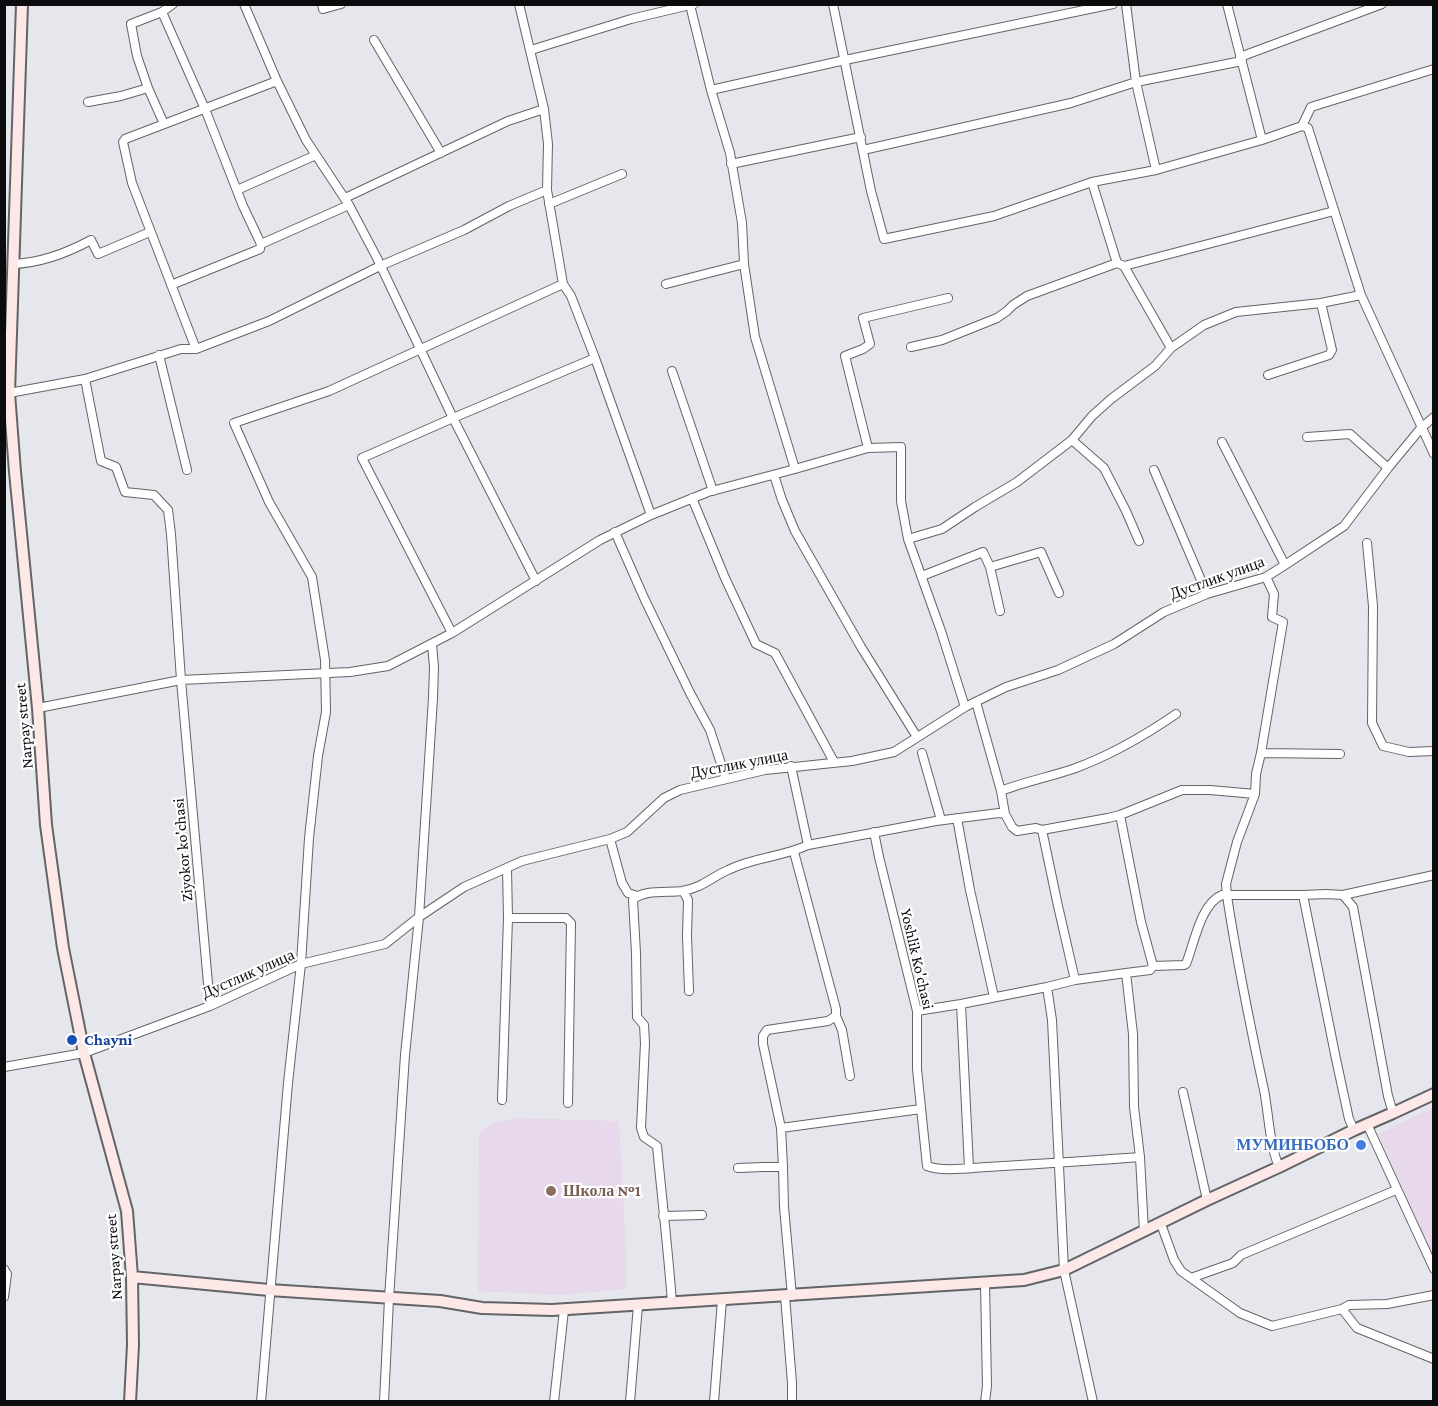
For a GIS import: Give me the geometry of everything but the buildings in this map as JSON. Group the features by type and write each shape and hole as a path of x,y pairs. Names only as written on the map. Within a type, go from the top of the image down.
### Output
{"main road":[{"name":"Narpay street","path":"22,4 9,393 10,473 38,708 46,825 63,948 84,1053 127,1210 132,1277 133,1345 130,1401"},
{"path":"132,1277 269,1290 440,1301 482,1308 564,1310 1024,1280 1064,1270 1354,1130 1434,1094"}],"street":[{"path":"164,124 137,56 131,24 162,12 173,4"},
{"path":"244,4 277,81 306,140 347,202 453,418 537,581"},
{"path":"322,4 323,9 341,4"},
{"path":"519,4 544,109 548,144 547,190 563,284 571,296 595,358 651,515"},
{"path":"833,4 871,191 884,239 994,216 1092,182 1156,170 1262,140 1302,126 1308,128 1361,295 1434,454"},
{"path":"711,90 1113,4"},
{"path":"1126,4 1136,82 1156,170"},
{"path":"1227,4 1262,140"},
{"path":"863,150 1071,103 1136,82 1241,59 1382,4"},
{"path":"531,50 631,19 658,8 692,5 711,90 730,153 742,223 744,264 755,337 795,469"},
{"path":"162,12 261,244 260,249 171,285"},
{"path":"374,39 441,153"},
{"path":"1302,126 1311,106 1434,69"},
{"path":"195,349 132,183 123,142 125,139 277,81"},
{"path":"88,102 148,88"},
{"path":"261,244 508,121 544,109"},
{"path":"731,164 861,138"},
{"path":"237,190 316,155"},
{"path":"549,204 622,174"},
{"path":"1092,182 1120,264 1171,348"},
{"path":"9,393 85,379 181,349 195,349 269,321 380,266 464,230 509,206 547,190"},
{"path":"911,347 942,340 997,318 1027,296 1120,264 1334,210"},
{"path":"13,264 29,263 67,251 91,240 98,254 150,232"},
{"path":"666,284 744,264"},
{"path":"261,1401 269,1290 301,964 314,791 326,712 325,660 312,577 269,502 234,423 329,391 563,284"},
{"path":"908,539 942,530 1017,482 1072,440 1092,416 1155,366 1171,348 1204,325 1236,312 1321,303 1361,295"},
{"path":"868,448 845,356 870,344 863,318 948,298"},
{"path":"1268,375 1329,355 1332,350 1321,303"},
{"path":"159,356 187,470"},
{"path":"452,633 362,458 595,358"},
{"path":"672,371 712,490"},
{"name":"Ziyokor ko'chasi","path":"85,379 101,461 116,467 125,492 154,495 168,510 210,1006"},
{"name":"Дустлик улица","path":"4,1067 84,1053 210,1006 301,964 385,944 419,917 464,887 522,861 610,839 627,832 664,798 680,790 765,770 852,761 894,752 965,707 1006,687 1058,670 1114,644 1164,612 1207,594 1266,577 1285,566 1344,525 1388,468 1434,417"},
{"path":"1306,437 1350,434 1388,468"},
{"path":"1072,440 1104,468 1139,541"},
{"path":"1222,442 1285,566"},
{"path":"38,708 181,680 350,672 388,666 452,633 600,540 651,515 712,490 868,448 901,447 902,501 908,539 965,707"},
{"path":"1154,470 1207,594"},
{"path":"774,475 795,531 861,647 917,737"},
{"path":"692,498 725,578 756,644 775,653 834,762"},
{"path":"615,532 661,633 710,730 726,779"},
{"path":"1367,543 1373,606 1372,723 1383,746 1409,752 1434,751"},
{"path":"922,576 983,552 990,567 1000,611"},
{"path":"990,567 1041,552 1059,593"},
{"path":"1266,577 1274,594 1272,617 1283,622 1256,774 1255,794 1237,842 1226,884 1238,965 1279,1167"},
{"path":"384,1401 405,1055 419,917 433,698 432,644"},
{"path":"976,702 1001,791 1005,814 1017,831 1036,828 1042,830 1120,815 1182,790 1255,794"},
{"path":"1001,791 1024,782 1073,769 1110,754 1176,714"},
{"path":"922,753 941,820"},
{"path":"1261,753 1340,754"},
{"path":"791,766 808,845"},
{"path":"672,1302 657,1146 644,1137 641,1128 645,1043 644,1025 636,1017 633,900 644,894 682,891 703,885 728,870 753,861 794,852 808,845 941,820 1005,814"},
{"path":"1120,815 1141,922 1153,966"},
{"path":"957,818 970,890 994,997"},
{"path":"1042,830 1075,980"},
{"name":"Yoshlik Ko'chasi","path":"874,831 917,1011 917,1069 927,1166 969,1168"},
{"path":"610,839 622,883 628,892 637,896"},
{"path":"794,852 836,1016 842,1030 850,1076"},
{"path":"502,1100 508,918 507,868"},
{"path":"917,1011 1075,980 1150,970 1153,966 1186,964 1206,911 1217,897 1222,895 1343,895 1434,875"},
{"path":"682,891 688,900 689,991"},
{"path":"1303,895 1349,1119 1354,1130"},
{"path":"1343,895 1353,907 1393,1113"},
{"path":"508,918 566,918 571,923 568,1103"},
{"path":"1126,973 1133,1034 1134,1107 1140,1156 1144,1231"},
{"path":"1047,987 1052,1020 1064,1270 1093,1401"},
{"path":"961,1004 969,1168 1140,1156"},
{"path":"792,1401 781,1128 763,1036 767,1030 828,1021 836,1016"},
{"path":"1183,1092 1207,1200"},
{"path":"781,1128 921,1109"},
{"path":"1367,1124 1434,1269"},
{"path":"738,1168 783,1167"},
{"path":"1191,1278 1233,1263 1240,1255 1396,1190"},
{"path":"663,1216 702,1215"},
{"path":"1161,1224 1174,1260 1181,1271 1240,1312 1272,1326 1342,1309 1349,1305 1387,1304 1434,1295"},
{"path":"4,1269 7,1274 4,1297"},
{"path":"985,1283 986,1401"},
{"path":"714,1401 722,1300"},
{"path":"630,1401 638,1305"},
{"path":"1342,1309 1356,1328 1434,1359"},
{"path":"554,1401 564,1310"}],"shaded area":[{"path":"1433,1107 1433,1256 1378,1134"},
{"name":"Школа №1","path":"517,1118 619,1121 626,1289 561,1295 478,1291 479,1133 491,1124"}],"place":[{"name":"Chayni","path":"72,1040"},
{"name":"МУМИНБОБО","path":"1361,1145"},
{"name":"Школа №1","path":"551,1191"}]}
